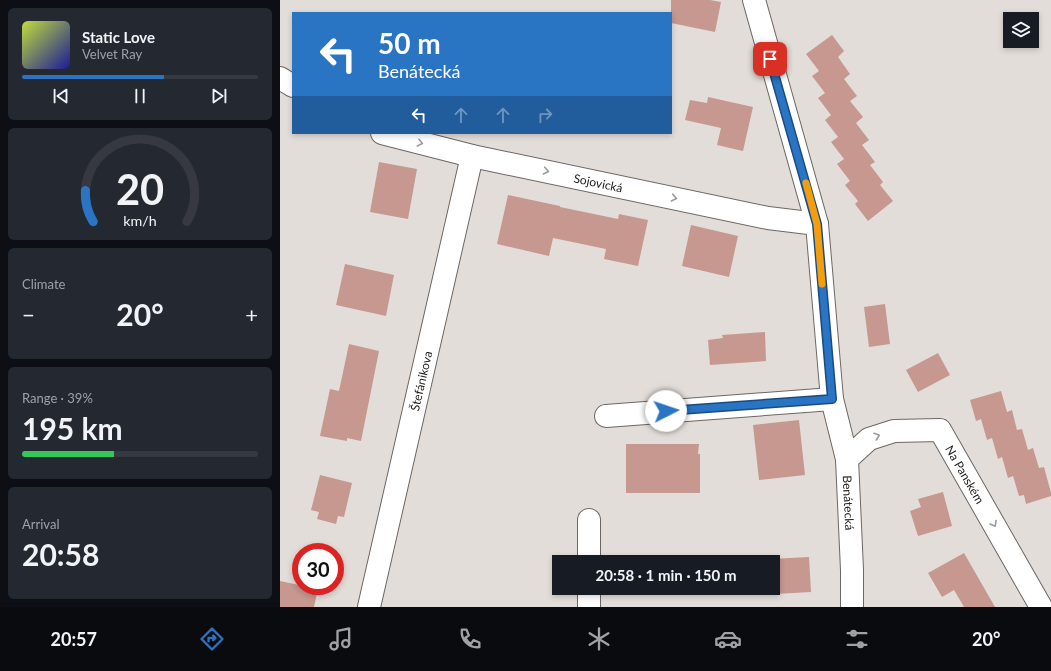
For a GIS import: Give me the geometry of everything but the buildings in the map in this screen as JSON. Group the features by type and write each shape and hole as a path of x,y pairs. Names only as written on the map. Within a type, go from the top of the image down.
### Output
{"street":[{"name":"Benátecká","path":"754,0 817,224 832,399 847,459 852,570 852,607"},
{"path":"280,78 292,85"},
{"name":"Sojovická","path":"386,134 472,156 768,218 817,224"},
{"name":"Štefánikova","path":"369,607 472,156"},
{"path":"606,416 832,399"},
{"name":"Na Panském","path":"847,459 869,439 894,431 940,430 1041,607"},
{"path":"589,520 589,555"},
{"path":"589,595 589,607"}],"slow traffic":[{"path":"806,183 817,224 822,284"}],"route":[{"path":"666,411 832,399 817,224 770,59"}]}
